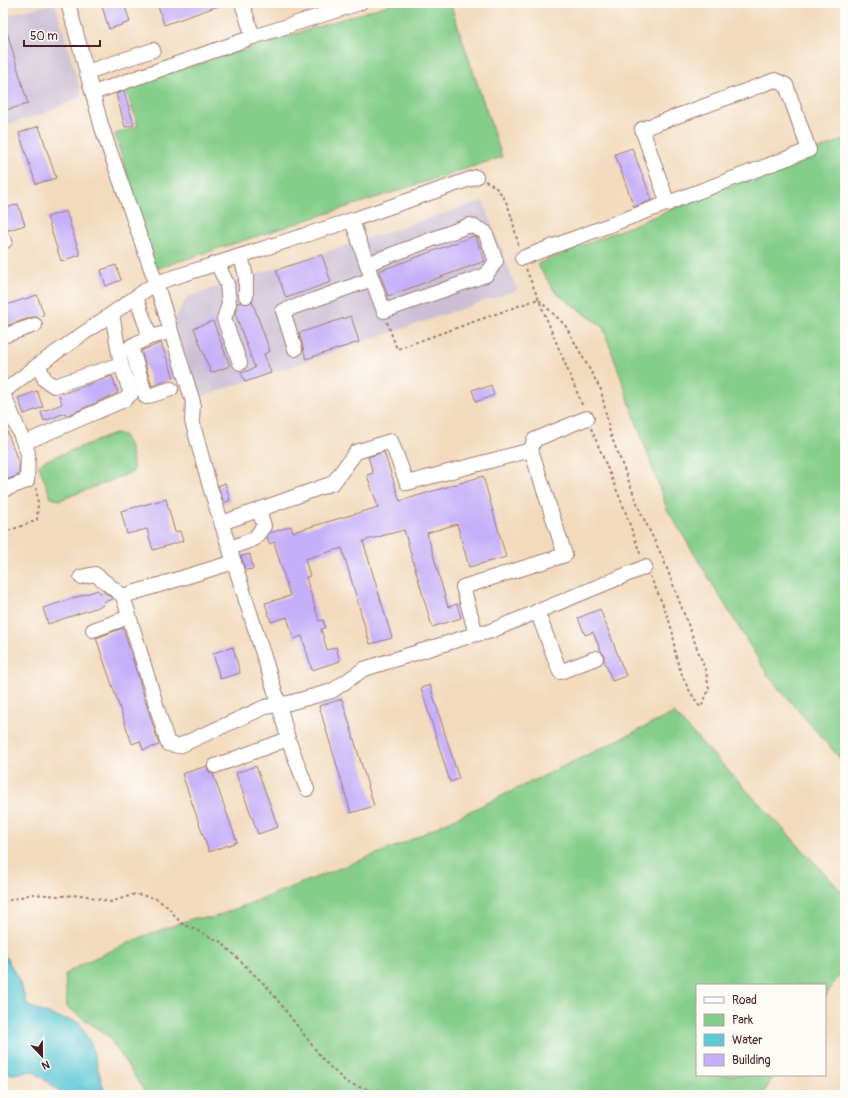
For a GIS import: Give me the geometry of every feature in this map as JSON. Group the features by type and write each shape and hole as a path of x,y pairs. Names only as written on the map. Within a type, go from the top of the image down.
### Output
{"street":[{"path":"68,3 102,128 156,283 193,402 192,421 210,487 279,704 288,739 307,789"},
{"path":"242,3 253,37"},
{"path":"93,93 253,37 360,3"},
{"path":"87,72 153,50"},
{"path":"522,258 668,204 808,150 786,85 775,80 642,129 668,204"},
{"path":"3,490 27,481 28,453 3,393 38,365 156,283 352,220 476,177"},
{"path":"352,220 367,264 384,311 486,275 496,261 485,232 470,225 367,264"},
{"path":"241,256 246,277 246,296"},
{"path":"217,264 227,284 229,304 224,319 240,363"},
{"path":"295,349 283,311 372,278"},
{"path":"136,297 156,336 131,346 146,397 172,389"},
{"path":"24,443 124,400 131,394 121,364 112,314"},
{"path":"3,336 35,325"},
{"path":"38,365 45,380 54,386 121,364"},
{"path":"476,634 463,587 564,556 531,450 534,440 587,418"},
{"path":"222,523 333,483 356,452 392,441 407,482 531,450"},
{"path":"230,548 254,539 264,526 258,510"},
{"path":"123,596 234,562"},
{"path":"81,577 95,574 123,596 168,744 179,746 264,707 289,703 332,691 364,669 476,634 488,632 645,566"},
{"path":"537,611 560,672 596,658"},
{"path":"93,630 130,617"},
{"path":"215,766 288,739"}],"path":[{"path":"476,177 497,188 504,198 509,210 522,258 538,299 624,508 645,566 673,634 675,654 682,676 692,696 702,708 709,688 706,672 663,558 641,513 610,433 601,390 566,325 538,299"},
{"path":"384,311 397,348 538,299"},
{"path":"3,533 37,520 38,503 36,484"},
{"path":"3,902 32,894 60,896 83,895 111,902 135,894 155,898 168,907 181,923 221,942 269,989 325,1062 346,1082 391,1095"}],"shaded area":[{"path":"55,3 82,96 45,113 3,126 3,16"},
{"path":"483,201 517,290 201,397 173,323 187,297"}],"green space":[{"path":"394,3 450,3 502,157 155,269 115,134 138,126 125,87"},
{"path":"845,139 845,764 769,677 667,509 603,327 556,293 537,264"},
{"path":"117,433 123,435 128,442 133,463 133,472 60,500 51,498 39,466 44,461"},
{"path":"674,713 845,895 845,966 826,995 826,984 696,984 696,1076 774,1076 762,1095 147,1095 109,1037 67,1007 65,974 86,962 144,936 194,918 212,918 402,844"}],"water":[{"path":"3,952 18,978 28,1006 56,1017 79,1022 91,1044 106,1095 61,1095 58,1090 33,1071 12,1074 3,1070"}],"building":[{"path":"101,3 124,3 130,22 109,29"},
{"path":"157,3 224,3 224,4 164,25"},
{"path":"5,25 28,104 3,111 3,26"},
{"path":"124,91 134,125 125,127 116,94"},
{"path":"39,126 56,178 36,184 19,133"},
{"path":"632,148 652,200 634,207 615,154"},
{"path":"18,204 25,225 3,232 3,209"},
{"path":"66,211 80,255 61,261 47,217"},
{"path":"474,236 476,237 485,261 388,296 379,271"},
{"path":"322,255 331,282 286,298 276,270"},
{"path":"116,265 121,280 106,286 101,270"},
{"path":"37,295 44,315 32,317 3,327 3,306"},
{"path":"252,301 270,351 264,354 271,373 245,382 241,373 255,368 235,313 237,303 241,302 246,304"},
{"path":"351,316 359,342 306,359 299,333"},
{"path":"213,321 230,366 211,373 194,328"},
{"path":"161,343 174,378 152,386 141,351"},
{"path":"112,376 118,393 66,416 65,413 44,421 41,412 62,404 59,395"},
{"path":"491,385 494,395 476,402 472,390 480,387 481,389"},
{"path":"37,391 43,407 24,414 18,398"},
{"path":"3,423 19,464 19,475 3,481"},
{"path":"384,452 400,501 483,476 506,557 469,567 457,524 427,533 448,607 457,604 461,618 432,627 404,530 363,541 392,638 370,644 342,548 305,559 310,576 306,577 319,621 323,620 325,628 321,629 327,650 336,647 340,661 312,670 302,636 294,639 287,617 271,622 265,603 290,596 274,542 269,544 267,536 270,533 291,526 293,532 378,507 367,475 373,473 368,457"},
{"path":"225,483 230,500 224,503 218,486"},
{"path":"166,499 175,532 180,531 183,541 153,550 147,529 127,534 121,511"},
{"path":"250,554 253,569 245,570 241,556"},
{"path":"98,590 100,593 104,592 113,599 103,602 104,605 48,624 43,608"},
{"path":"600,609 626,676 612,681 604,660 604,655 593,632 585,635 578,618"},
{"path":"123,628 159,745 143,750 140,741 132,744 96,638"},
{"path":"233,647 240,673 220,679 213,653"},
{"path":"430,685 459,779 450,782 421,688"},
{"path":"342,699 374,806 351,813 319,706"},
{"path":"207,766 209,772 213,774 237,842 209,852 182,774"},
{"path":"256,766 278,827 258,834 236,773"}]}
